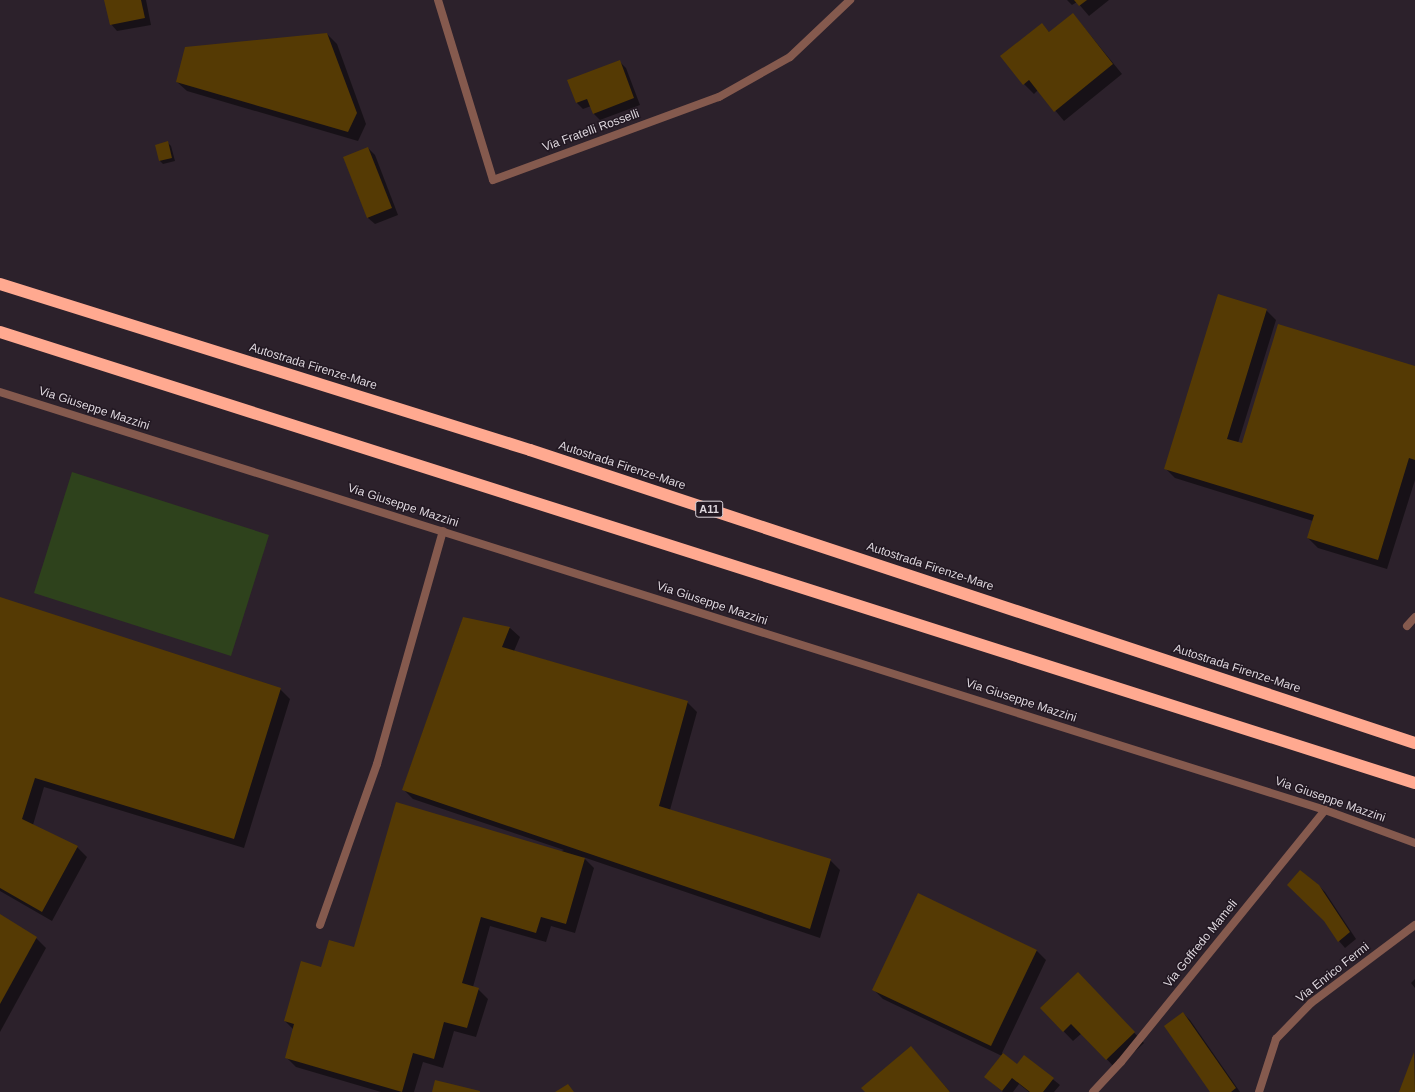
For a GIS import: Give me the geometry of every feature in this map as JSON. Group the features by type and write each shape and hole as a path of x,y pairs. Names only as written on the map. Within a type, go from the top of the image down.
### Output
{"highway":[{"name":"Autostrada Firenze-Mare","path":"0,284 530,450 1415,743"},
{"path":"0,332 1415,783"}],"street":[{"name":"Via Fratelli Rosselli","path":"438,0 493,180 719,97 790,57 850,0"},
{"name":"Via Giuseppe Mazzini","path":"0,392 1326,810 1415,843"},
{"path":"320,925 377,764 443,531"},
{"path":"1407,626 1415,617"},
{"name":"Via Goffredo Mameli","path":"1093,1092 1121,1062 1326,810"},
{"name":"Via Enrico Fermi","path":"1259,1092 1276,1039 1311,1003 1415,925"}],"green space":[{"path":"72,472 269,535 231,656 34,593"}],"building":[{"path":"104,0 141,0 145,18 110,25"},
{"path":"1074,0 1087,0 1079,6"},
{"path":"1073,13 1113,64 1054,112 1029,80 1023,85 1000,56 1042,23 1049,32"},
{"path":"327,33 357,113 348,132 176,82 185,47"},
{"path":"620,60 634,98 593,114 587,99 576,103 567,80"},
{"path":"168,141 172,158 159,161 155,145"},
{"path":"368,147 392,208 367,218 343,157"},
{"path":"1218,294 1267,309 1227,439 1242,443 1278,324 1415,366 1415,460 1409,458 1378,560 1307,538 1314,515 1164,469"},
{"path":"0,597 281,688 234,839 35,778 22,819 78,846 42,912 0,888"},
{"path":"463,617 510,627 502,647 688,701 659,806 831,859 810,929 402,790"},
{"path":"396,802 585,858 566,924 541,917 536,933 481,917 462,983 479,988 467,1028 444,1022 434,1059 413,1053 402,1092 285,1058 294,1024 284,1021 301,961 321,967 329,940 354,947"},
{"path":"1300,870 1319,885 1350,932 1338,942 1324,921 1287,885"},
{"path":"918,893 1037,950 991,1046 872,990"},
{"path":"0,914 37,937 0,1004"},
{"path":"1078,972 1135,1032 1106,1060 1071,1024 1063,1032 1040,1008"},
{"path":"1183,1012 1236,1088 1231,1092 1210,1092 1164,1026"},
{"path":"911,1046 950,1092 865,1092 861,1088"},
{"path":"1414,1052 1415,1092 1399,1092"},
{"path":"1003,1053 1017,1064 1024,1055 1054,1078 1043,1092 1030,1092 1012,1078 1002,1091 984,1077"},
{"path":"435,1080 480,1091 480,1092 432,1092"},
{"path":"568,1084 574,1092 555,1092"}]}
